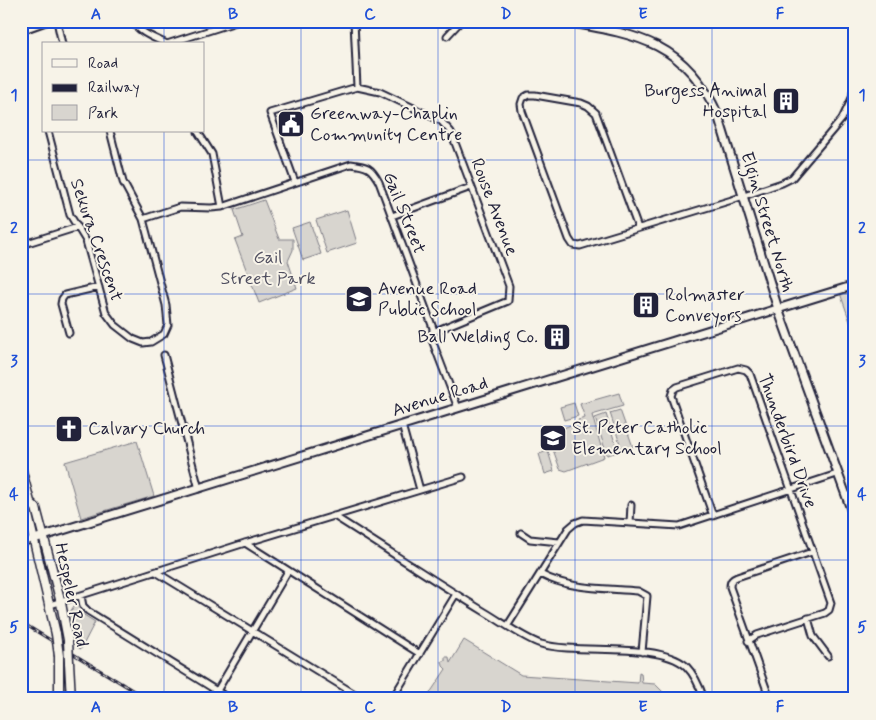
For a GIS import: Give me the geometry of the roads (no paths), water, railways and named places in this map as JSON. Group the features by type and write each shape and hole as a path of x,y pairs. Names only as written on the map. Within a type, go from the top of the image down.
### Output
{"main road":[{"name":"Hespeler Road","path":"21,467 30,502 36,508 61,603 68,640 71,699"},
{"name":"Hespeler Road","path":"30,502 27,511 56,634 59,656 59,699"}],"street":[{"path":"21,31 50,21"},
{"path":"57,21 62,42"},
{"path":"133,21 134,25 138,28 163,42"},
{"path":"173,42 239,21"},
{"path":"354,21 357,88"},
{"path":"447,36 461,21"},
{"name":"Elgin Street North","path":"561,21 628,34 643,39 675,57 690,71 708,95 718,115 778,309 855,520"},
{"path":"638,228 596,113 588,106 581,104 535,95 528,95 523,98 521,104 522,111 569,240 574,245 580,246 743,196 782,183 798,172 842,119 852,98 855,81"},
{"name":"Rouse Avenue","path":"295,182 270,113 357,88 380,92 441,121 451,132 510,286 508,301 433,332"},
{"name":"Sekura Crescent","path":"48,132 70,215 86,241 106,313 122,332 143,343 151,342 164,334 168,325 167,310 143,219 123,182 110,132"},
{"path":"198,132 212,154 222,207"},
{"name":"Gail Street","path":"143,219 180,208 222,207 351,164 365,165 374,171 379,182 433,328 432,340 458,408"},
{"path":"392,216 471,187"},
{"path":"21,245 78,227"},
{"name":"Avenue Road","path":"34,539 855,286"},
{"path":"69,333 61,304 62,299 65,295 99,287"},
{"path":"164,355 199,488"},
{"name":"Thunderbird Drive","path":"713,516 670,396 673,390 678,387 738,368 746,370 750,374 831,606 825,613 757,635 748,641"},
{"path":"402,425 420,490"},
{"path":"508,625 568,528 574,523 583,520 680,526 838,474"},
{"path":"50,605 463,477"},
{"path":"630,522 631,505"},
{"path":"334,516 532,640 541,644 642,652 666,656 684,665 695,679 704,699"},
{"path":"521,533 530,539 559,542"},
{"path":"21,543 34,539"},
{"path":"245,543 420,654"},
{"path":"770,699 730,587 732,579 812,552"},
{"path":"217,691 288,571"},
{"path":"156,572 363,699"},
{"path":"540,574 570,586 644,593 647,596 642,652"},
{"path":"392,699 456,594"},
{"path":"81,596 83,606 88,611 230,699"},
{"path":"808,618 813,636 828,656"}],"railway":[{"path":"21,622 147,699"}],"place":[{"name":"Burgess Animal Hospital","path":"786,101"},
{"name":"Greenway-Chaplin Community Centre","path":"291,124"},
{"name":"Avenue Road Public School","path":"359,299"},
{"name":"Rolmaster Conveyors","path":"646,305"},
{"name":"Ball Welding Co.","path":"557,337"},
{"name":"Calvary Church","path":"69,429"},
{"name":"St. Peter Catholic Elementary School","path":"553,438"}],"park label":[{"name":"Gail Street Park","path":"268,268"}]}
